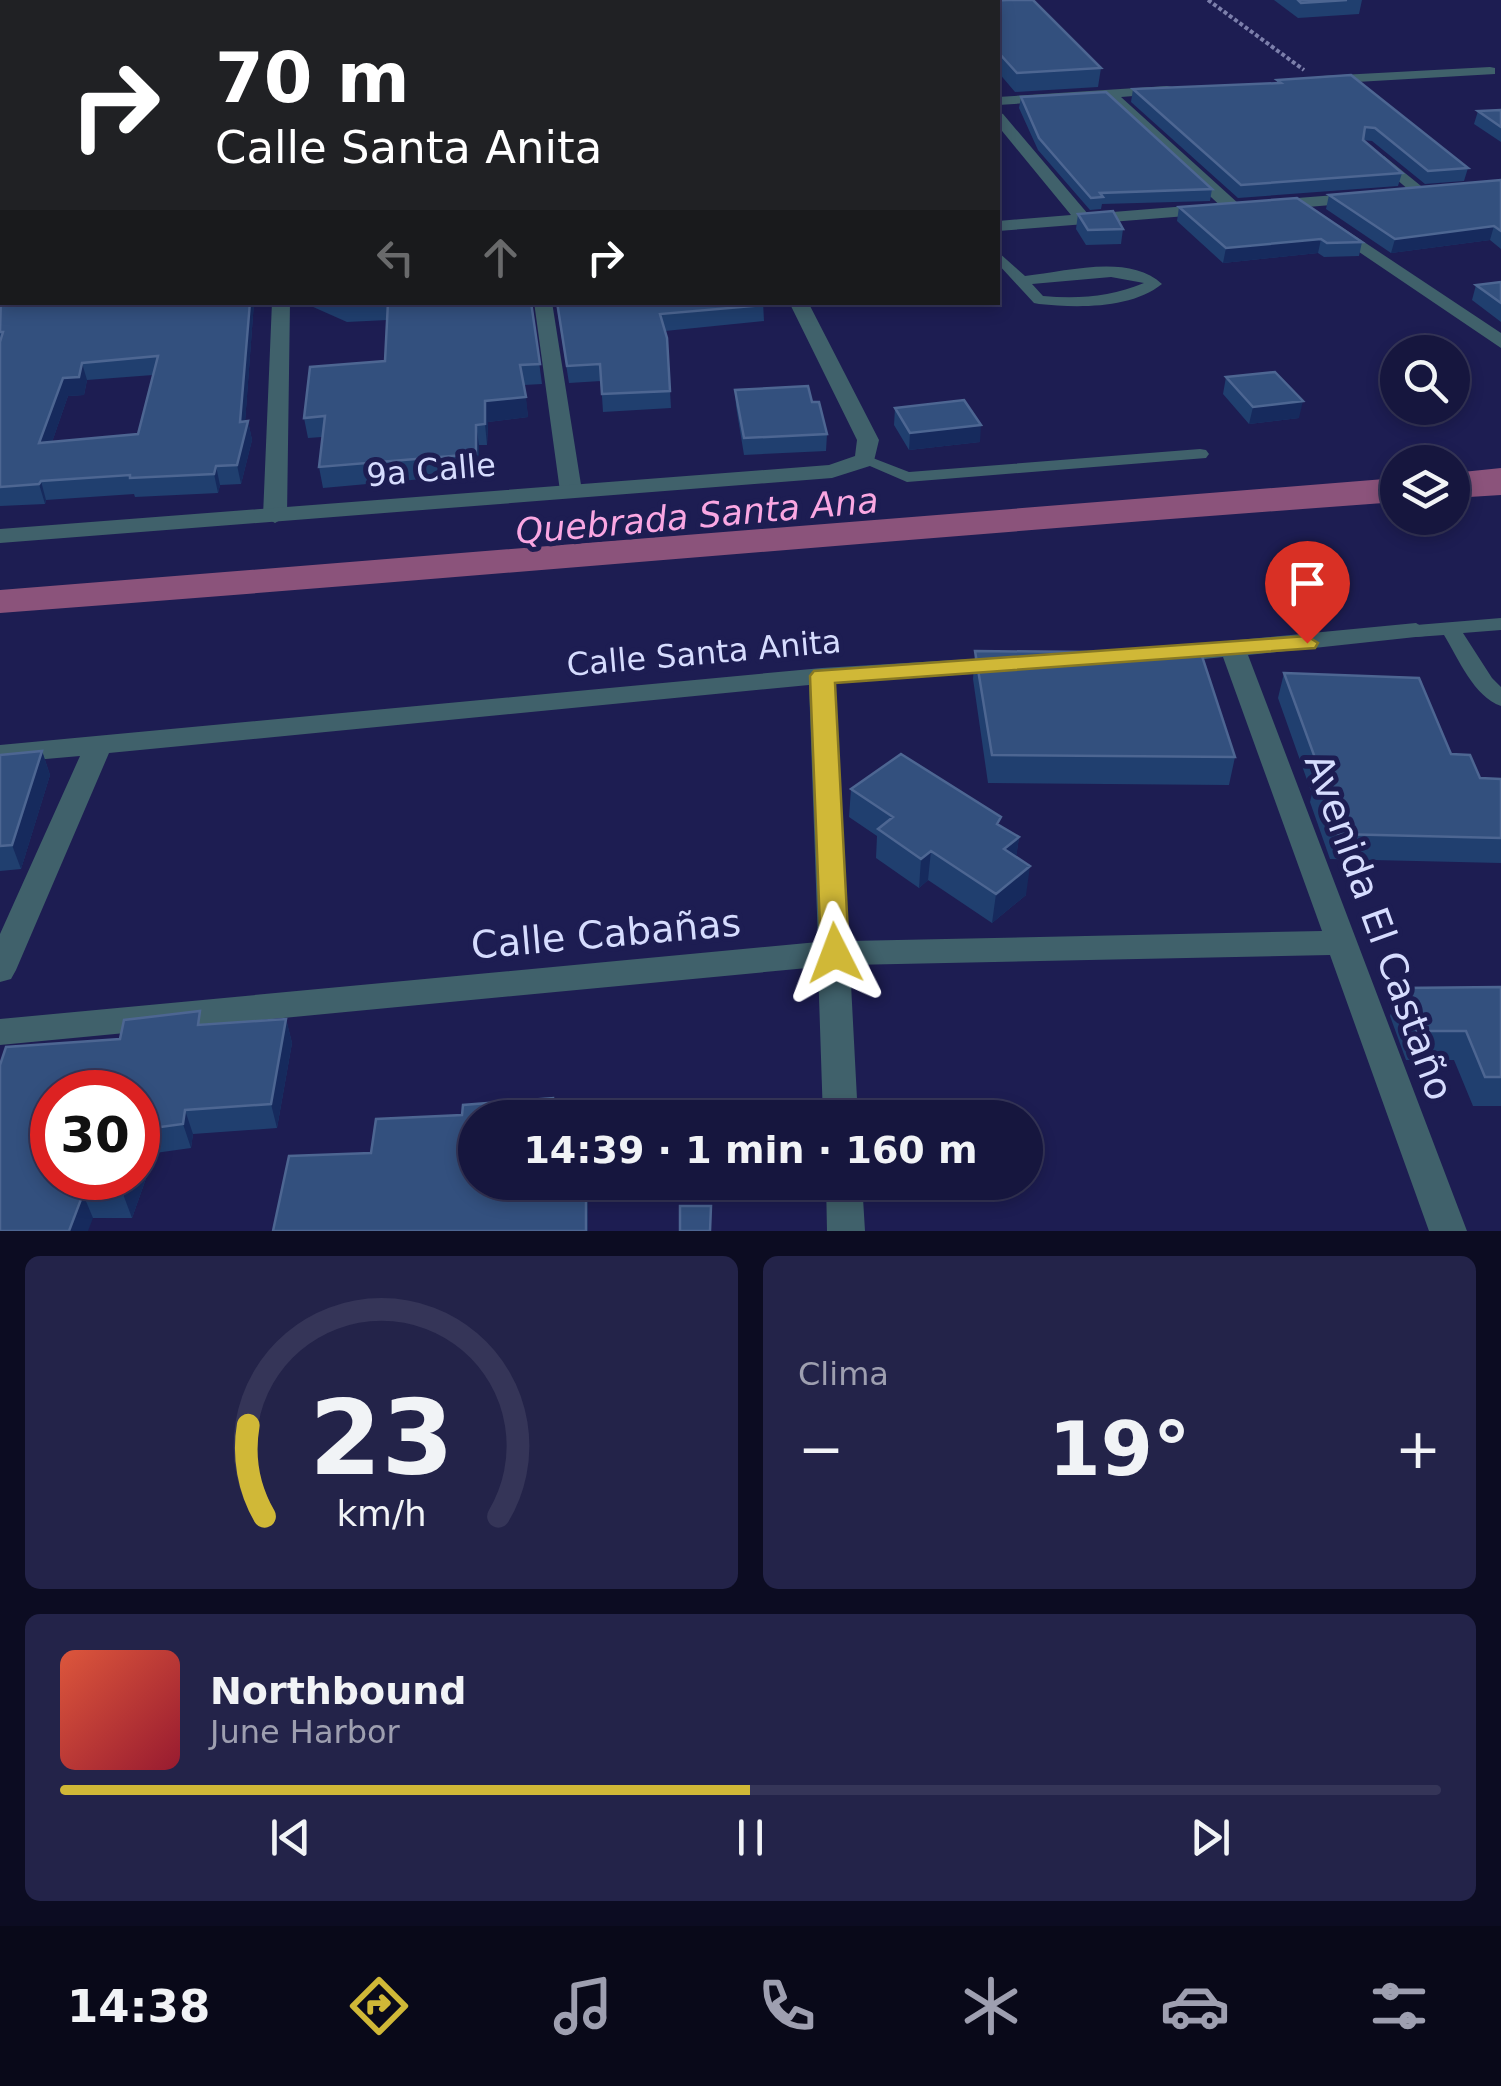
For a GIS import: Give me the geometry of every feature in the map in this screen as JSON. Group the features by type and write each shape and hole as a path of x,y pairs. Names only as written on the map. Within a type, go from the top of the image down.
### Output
{"street":[{"path":"1299,82 1490,70"},
{"path":"1000,101 1185,89"},
{"path":"1110,94 1233,208"},
{"path":"1000,118 1082,220"},
{"path":"1000,226 1429,192"},
{"path":"1299,202 1501,342"},
{"path":"275,516 280,305"},
{"path":"543,305 571,491"},
{"path":"800,305 868,440 865,460"},
{"name":"9a Calle","path":"0,536 832,471 865,460"},
{"path":"1136,657 1416,631"},
{"name":"Avenida El Castaño","path":"1234,650 1448,1231"},
{"name":"Calle Santa Anita","path":"0,754 822,676 1038,663"},
{"path":"822,676 841,1100"},
{"path":"0,970 98,746"},
{"name":"Calle Cabañas","path":"0,1032 835,953 1342,943"},
{"path":"845,1200 846,1231"}],"lane":[{"path":"1366,147 1429,192"},
{"path":"1000,258 1039,300 1069,303 1131,296 1155,284 1145,275 1126,272 1022,281"},
{"path":"865,460 908,478 1200,454"},
{"path":"1416,631 1501,624"},
{"path":"1449,627 1484,683 1501,699"}],"path":[{"path":"1208,0 1318,81"}],"shaded area":[{"path":"1501,468 1501,495 1470,497 1470,471"},
{"path":"1380,479 1380,503 349,586 0,613 0,590"}],"building":[{"path":"1033,0 1101,68 1017,73 1000,54 1000,1"},
{"path":"1298,0 1347,0 1301,3"},
{"path":"1351,75 1468,168 1428,171 1375,128 1365,127 1363,140 1402,173 1241,185 1133,89 1281,83 1277,80"},
{"path":"1106,92 1212,189 1100,193 1103,197 1091,198 1039,138 1021,97"},
{"path":"1501,110 1501,127 1478,111"},
{"path":"1501,180 1501,231 1494,226 1395,239 1329,195"},
{"path":"1297,198 1362,242 1327,243 1321,239 1226,248 1179,207"},
{"path":"1113,211 1123,229 1088,230 1078,214"},
{"path":"1501,282 1501,303 1476,285"},
{"path":"1,305 250,305 240,422 248,421 237,465 216,466 214,474 130,475 0,487","holes":["158,356 138,434 39,443 63,378 79,377 82,363"]},
{"path":"388,305 531,305 540,364 520,365 526,397 485,401 485,424 476,425 476,454 319,467 325,416 304,418 310,367 385,361"},
{"path":"557,305 764,305 660,314 667,338 670,391 602,394 600,364 567,366"},
{"path":"1275,372 1303,401 1253,407 1226,377"},
{"path":"808,386 812,402 819,402 827,434 744,438 735,390"},
{"path":"964,400 981,425 910,433 895,408"},
{"path":"975,651 1201,653 1235,757 992,755"},
{"path":"1284,673 1419,678 1451,754 1470,755 1480,778 1501,779 1501,838 1337,834 1317,777 1322,777"},
{"path":"42,751 12,845 0,846 0,755"},
{"path":"901,754 1001,817 997,824 1019,837 1004,849 1030,866 996,894 931,851 921,859 878,829 893,817 851,789"},
{"path":"1501,987 1501,1077 1485,1077 1466,1031 1417,1031 1400,988"},
{"path":"200,1011 198,1025 286,1019 271,1104 185,1110 183,1124 160,1127 160,1070 30,1070 30,1200 81,1200 69,1231 0,1231 0,1065 6,1047 120,1039 124,1020"},
{"path":"458,1115 458,1200 586,1200 586,1231 273,1231 289,1156 371,1153 376,1119"},
{"path":"680,1206 711,1206 710,1231 680,1231"}],"route":[{"path":"835,953 822,676 1307,643"}],"water label":[{"name":"Quebrada Santa Ana","path":"697,516"}]}
